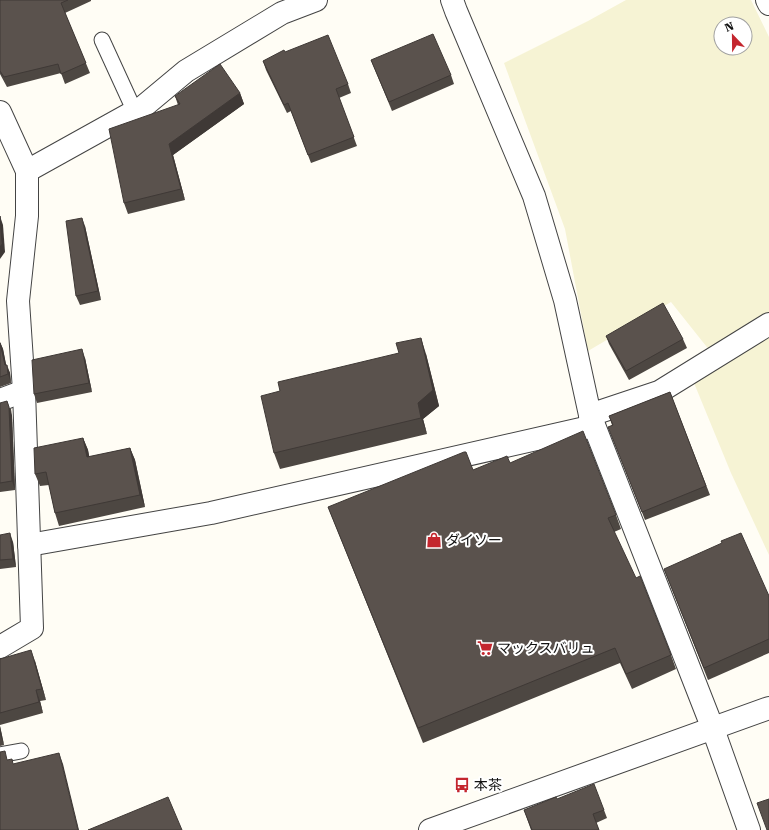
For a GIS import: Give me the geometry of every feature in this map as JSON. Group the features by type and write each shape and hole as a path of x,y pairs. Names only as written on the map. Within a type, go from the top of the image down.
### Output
{"street":[{"path":"27,171 135,112 186,71 282,13 316,0"},
{"path":"452,0 534,196 565,300 592,420 713,729 749,830"},
{"path":"767,0 769,4"},
{"path":"0,112 27,171 27,216 18,301 24,392 32,628 0,647"},
{"path":"29,545 211,513 592,420 659,392 769,324"},
{"path":"0,400 24,392"},
{"path":"430,830 769,708"}],"lane":[{"path":"102,40 135,112"},
{"path":"0,755 21,751"}],"shaded area":[{"path":"626,0 751,0 769,37 769,314 710,351 671,302 588,351 565,229 504,63 588,21"},
{"path":"769,336 769,555 731,473 694,383"}],"building":[{"path":"0,0 68,0 61,3 86,63 61,74 58,64 4,77 0,71"},
{"path":"433,34 451,75 389,102 371,60"},
{"path":"328,35 348,84 336,89 354,137 308,155 288,103 284,105 263,61 284,50 285,52"},
{"path":"220,64 240,93 169,144 181,189 124,203 109,129 180,104 175,96"},
{"path":"0,216 2,244 0,247"},
{"path":"82,218 98,291 76,296 66,221"},
{"path":"663,303 683,339 626,371 606,336"},
{"path":"421,338 433,390 418,403 421,418 274,453 261,396 280,391 278,382 399,353 396,343"},
{"path":"0,343 5,365 7,365 8,374 0,377"},
{"path":"82,349 89,383 34,394 32,360"},
{"path":"670,392 706,486 642,512 608,427 613,425 609,416"},
{"path":"7,401 9,407 12,481 0,483 0,403"},
{"path":"583,431 616,515 608,518 636,578 640,576 671,655 626,674 615,648 418,728 328,507 464,452 466,452 473,470 507,456 510,463"},
{"path":"83,438 87,457 130,448 140,495 55,513 46,472 35,474 34,448"},
{"path":"10,533 13,559 0,560 0,535"},
{"path":"741,533 769,596 769,639 704,668 664,569 722,543 721,541"},
{"path":"31,650 42,689 36,690 39,702 0,713 0,659"},
{"path":"5,751 7,760 12,759 13,764 59,753 78,830 0,830 0,752"},
{"path":"594,784 604,810 593,814 599,830 532,830 524,810"},
{"path":"168,797 182,830 88,830"},
{"path":"769,799 769,830 767,830 757,803"}],"place":[{"name":"ダイソー","path":"434,540"},
{"name":"マックスバリュ","path":"485,648"},
{"name":"本茶","path":"462,785"}]}
